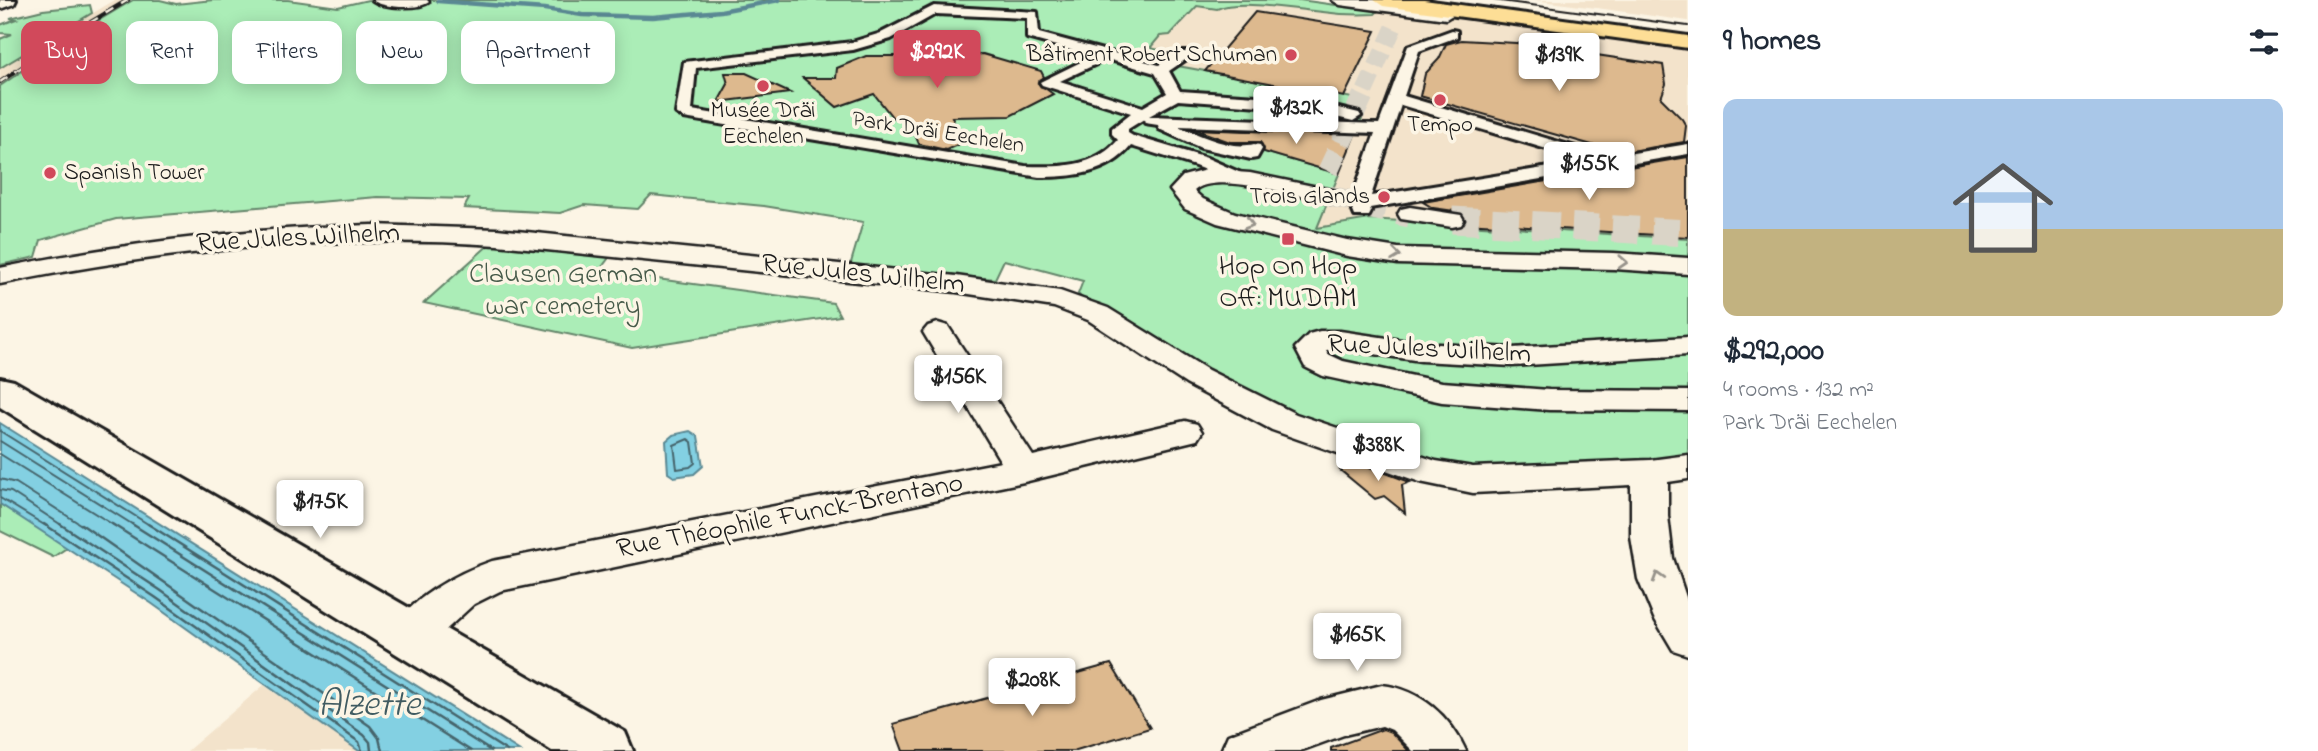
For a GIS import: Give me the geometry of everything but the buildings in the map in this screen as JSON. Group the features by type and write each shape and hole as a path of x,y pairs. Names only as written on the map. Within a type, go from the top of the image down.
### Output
{"main road":[{"path":"0,2 7,0"},
{"path":"1383,0 1688,42"},
{"path":"1432,0 1688,34"},
{"path":"0,390 604,751"}],"street":[{"path":"380,0 421,2"},
{"path":"1340,0 1403,4 1688,48"},
{"path":"1395,25 1403,4"},
{"name":"Park Dräi Eechelen","path":"1144,116 1120,128 1120,134 1127,140 1109,159 1072,171 1025,171 684,113 689,65 853,46 886,36 934,10 1033,15 1032,35 1097,59 1161,70"},
{"path":"1452,34 1413,49 1382,136 1361,208 1688,149"},
{"path":"1175,94 1161,70 1183,55"},
{"path":"1097,59 1046,82 1117,103 1207,144 1251,154 1254,149"},
{"path":"1144,116 1175,94 1301,104 1353,116"},
{"path":"1395,98 1610,162"},
{"path":"1144,116 1382,136"},
{"path":"1354,138 1382,136"},
{"path":"1127,140 1201,162 1236,177"},
{"path":"1328,171 1323,195 1236,177 1205,176 1185,184 1182,190 1194,204 1226,218 1336,246 1385,254 1443,259 1614,261 1688,266"},
{"path":"1410,214 1452,220"},
{"name":"Rue Jules Wilhelm","path":"0,276 150,250 341,231 497,237 956,284 1060,299 1098,314 1197,377 1284,422 1433,473 1473,480 1650,472 1688,467"},
{"path":"938,332 1024,470"},
{"name":"Rue Jules Wilhelm","path":"1688,346 1512,357 1421,352 1340,340 1320,340 1310,348 1316,360 1335,369 1442,392 1549,400 1688,401"},
{"name":"Rue Théophile Funck-Brentano","path":"411,635 460,592 492,578 1024,470 1185,432"},
{"path":"1650,472 1647,523 1656,571 1665,598 1688,637"},
{"path":"1245,751 1368,706 1392,705 1416,720 1442,751"}],"shaded area":[{"path":"115,0 133,0 98,21 79,21"},
{"path":"1534,0 1688,0 1688,21 1604,9"},
{"path":"1243,1 1362,15 1375,14 1378,10 1411,16 1433,13 1688,49 1688,239 1369,219 1317,228 1339,174 1231,142 1234,125 1369,101 1178,66 1187,56 1150,49 1160,35 1170,35 1197,6 1217,9 1227,3"},
{"path":"21,56 21,72 0,86 0,68"},
{"path":"264,685 359,751 187,751"}],"green space":[{"path":"133,0 160,0 176,4 213,0 288,0 338,7 368,0 1300,0 1378,11 1375,14 1352,14 1263,6 1237,5 1217,9 1197,6 1170,35 1160,36 1150,48 1188,56 1178,66 1369,101 1358,129 1234,125 1231,142 1339,174 1317,228 1369,219 1688,239 1688,467 1473,480 1356,448 1098,314 1078,294 1083,281 1004,260 995,279 850,266 863,222 764,206 651,195 638,209 584,205 560,213 464,208 469,199 378,197 116,219 41,240 36,257 0,265 0,86 21,72 21,84 112,84 112,21 98,21"},
{"path":"90,5 92,13 79,21 21,21 21,55 0,68 0,39 12,34 0,33 0,25 16,19 10,18 43,10"},
{"name":"Clausen German war cemetery","path":"492,242 611,255 599,271 833,303 840,316 632,348 424,303"},
{"path":"0,504 68,547 53,557 0,531"}],"water":[{"name":"Alzette","path":"0,423 520,751 359,751 151,603 0,504"},
{"path":"690,431 698,436 703,466 694,474 674,477 668,473 666,441 673,435"}],"waterway":[{"path":"438,1 545,9 582,15 653,17 721,11 779,0"}],"tunnel":[{"path":"1365,91 1395,25"},
{"path":"1328,171 1366,89"},
{"path":"1329,196 1366,204"},
{"path":"1359,203 1410,214"},
{"path":"1452,220 1688,233"}],"tram line":[{"path":"1493,0 1688,26"}],"railway":[{"path":"0,82 66,37 128,0"}],"place":[{"name":"Bâtiment Robert Schuman","path":"1291,55"},
{"name":"Musée Dräi Eechelen","path":"763,86"},
{"name":"Tempo","path":"1440,100"},
{"name":"Spanish Tower","path":"50,173"},
{"name":"Trois Glands","path":"1384,197"},
{"name":"Hop On Hop Off: MUDAM","path":"1288,239"}]}
